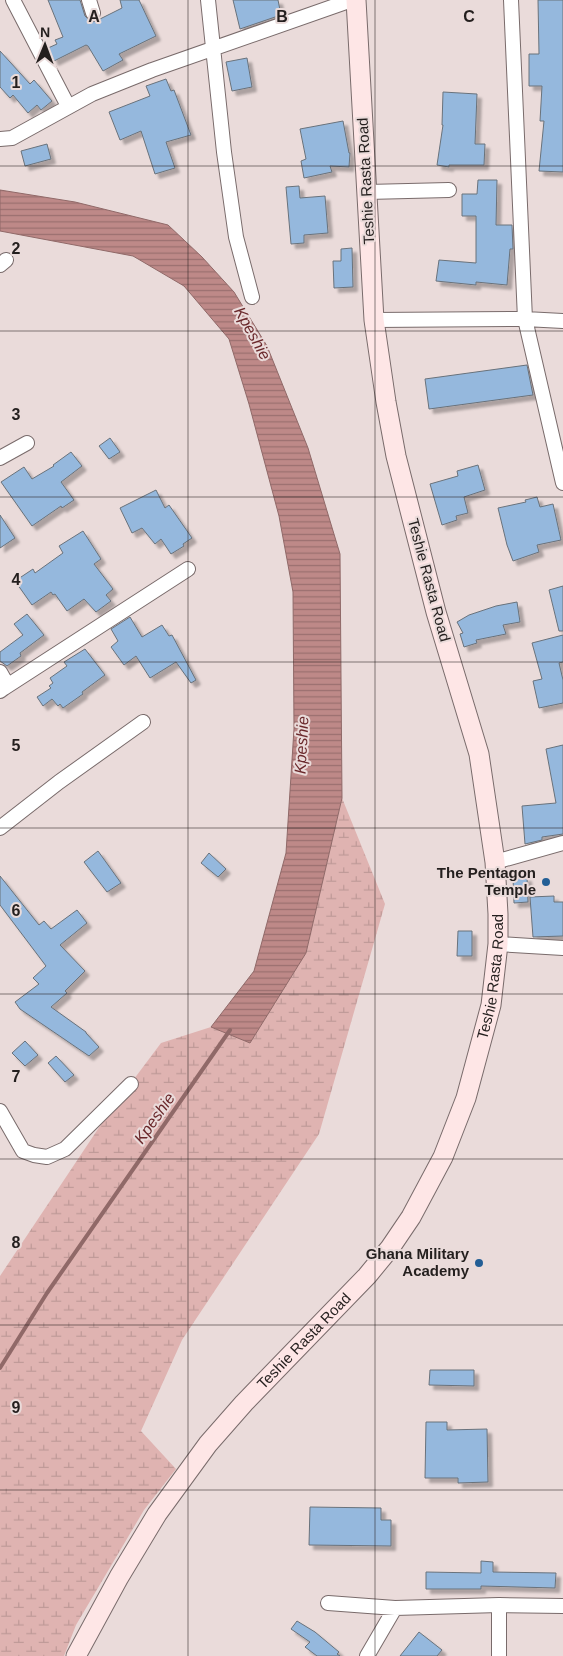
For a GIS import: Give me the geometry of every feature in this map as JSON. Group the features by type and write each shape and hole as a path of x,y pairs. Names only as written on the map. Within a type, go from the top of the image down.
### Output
{"main road":[{"name":"Teshie Rasta Road","path":"76,1656 119,1577 157,1514 208,1444 244,1403 367,1276 390,1248 410,1217 443,1157 466,1098 491,1005 498,944 498,914 495,862 480,754 436,612 396,456 374,320 356,0"}],"street":[{"path":"13,0 68,106"},
{"path":"208,0 224,152 236,237 252,297"},
{"path":"0,139 12,138 68,106 144,73 352,0"},
{"path":"511,0 526,318 563,483"},
{"path":"366,192 449,190"},
{"path":"374,320 526,318 563,321"},
{"path":"0,458 27,443"},
{"path":"2,690 188,569"},
{"path":"0,672 4,678 2,690"},
{"path":"0,828 59,782 143,722"},
{"path":"495,862 563,843"},
{"path":"498,944 563,948"},
{"path":"0,1111 23,1151 48,1157 65,1149 131,1084"},
{"path":"328,1603 395,1608 499,1605 563,1606"},
{"path":"499,1605 499,1656"},
{"path":"368,1656 395,1608"}],"green space":[{"path":"342,798 385,904 319,1134 182,1340 141,1431 176,1469 144,1510 76,1625 64,1656 0,1656 0,1276 110,1111 161,1043 211,1027 250,1043 306,953"}],"water":[{"path":"0,190 75,202 168,225 202,257 234,292 267,346 308,448 340,554 342,798 306,953 250,1043 211,1027 254,971 286,853 294,729 293,592 279,516 249,404 229,339 184,286 133,256 0,231"}],"building":[{"path":"48,0 80,0 85,16 92,22 122,8 120,0 139,0 156,36 119,54 123,60 103,71 86,45 54,61 48,48 57,44 55,40 63,37"},
{"path":"233,0 278,0 281,15 240,29"},
{"path":"538,0 563,0 563,172 539,171 544,121 540,121 542,86 529,86 529,54 539,54"},
{"path":"0,51 30,84 34,80 52,101 41,110 37,105 28,113 13,95 10,98 0,87"},
{"path":"247,58 252,87 232,91 226,62"},
{"path":"166,79 171,91 174,90 191,135 166,142 175,168 155,174 141,131 120,140 109,112 150,96 146,86"},
{"path":"443,92 477,94 475,144 485,144 484,165 449,165 449,167 437,165 443,125"},
{"path":"343,121 350,153 349,167 330,166 332,172 304,178 301,161 306,159 300,129"},
{"path":"47,144 51,159 25,166 21,151"},
{"path":"478,180 497,180 496,225 512,225 513,249 510,249 507,285 476,282 476,285 436,281 439,260 476,263 476,216 462,216 462,194 477,194"},
{"path":"299,186 300,198 325,196 328,233 304,235 304,243 291,244 286,187"},
{"path":"352,248 353,287 334,288 333,261 341,261 341,249"},
{"path":"527,365 533,395 429,409 425,379"},
{"path":"110,438 120,452 109,459 99,446"},
{"path":"71,452 82,466 61,482 74,500 62,508 61,506 32,526 1,482 24,467 32,479 54,466"},
{"path":"478,465 485,490 464,497 468,513 456,516 457,520 442,525 430,484 458,476 457,471"},
{"path":"156,490 165,508 169,505 192,538 183,544 184,546 171,554 161,539 155,544 142,528 132,533 120,508"},
{"path":"537,497 540,507 553,504 561,540 537,545 539,552 513,561 498,508 526,502 525,500"},
{"path":"0,515 15,538 0,548"},
{"path":"83,531 101,559 94,564 113,589 106,595 111,601 96,612 84,599 67,611 55,594 53,595 51,592 32,605 15,581 33,569 35,573 63,553 59,546"},
{"path":"563,586 563,631 559,631 549,590"},
{"path":"517,602 520,622 503,625 506,634 476,640 477,643 464,647 460,634 463,633 457,622 469,615 496,606"},
{"path":"27,614 44,635 20,653 21,656 7,666 0,661 0,652 23,635 14,624"},
{"path":"130,617 142,637 162,625 169,636 172,635 196,680 191,683 176,662 150,678 136,656 124,665 111,647 118,641 111,629"},
{"path":"563,635 563,662 559,663 563,680 563,703 539,708 533,681 542,679 532,643"},
{"path":"85,649 105,675 63,708 60,704 58,706 52,699 43,706 37,697 51,688 49,686 53,683 50,678 67,666 64,662"},
{"path":"563,745 563,834 542,837 542,840 525,844 522,806 556,803 546,749"},
{"path":"98,851 121,883 107,892 84,862"},
{"path":"209,853 226,869 218,877 201,863"},
{"path":"0,876 39,925 44,921 51,929 77,910 87,923 60,945 85,971 65,991 67,993 51,1007 86,1032 99,1047 89,1056 20,1009 15,1002 39,984 33,978 46,966 0,905"},
{"path":"527,877 528,902 514,903 513,878"},
{"path":"554,896 554,902 563,902 563,936 533,937 530,897"},
{"path":"458,931 472,931 472,956 457,956"},
{"path":"25,1041 38,1055 25,1066 12,1053"},
{"path":"56,1056 74,1075 65,1082 48,1063"},
{"path":"430,1370 474,1370 474,1386 429,1385"},
{"path":"426,1422 447,1422 447,1430 487,1429 488,1482 458,1483 458,1478 425,1478"},
{"path":"310,1507 381,1508 381,1520 391,1520 391,1546 309,1545"},
{"path":"481,1561 493,1562 493,1572 556,1573 555,1588 481,1586 481,1589 426,1589 426,1572 481,1573"},
{"path":"297,1621 315,1632 339,1652 337,1654 340,1656 317,1656 305,1647 310,1642 291,1629"},
{"path":"419,1632 442,1650 437,1656 400,1656"}],"waterway":[{"name":"Kpeshie","path":"0,1368 47,1293 230,1030"}],"place":[{"name":"The Pentagon Temple","path":"546,882"},
{"name":"Ghana Military Academy","path":"479,1263"}]}
